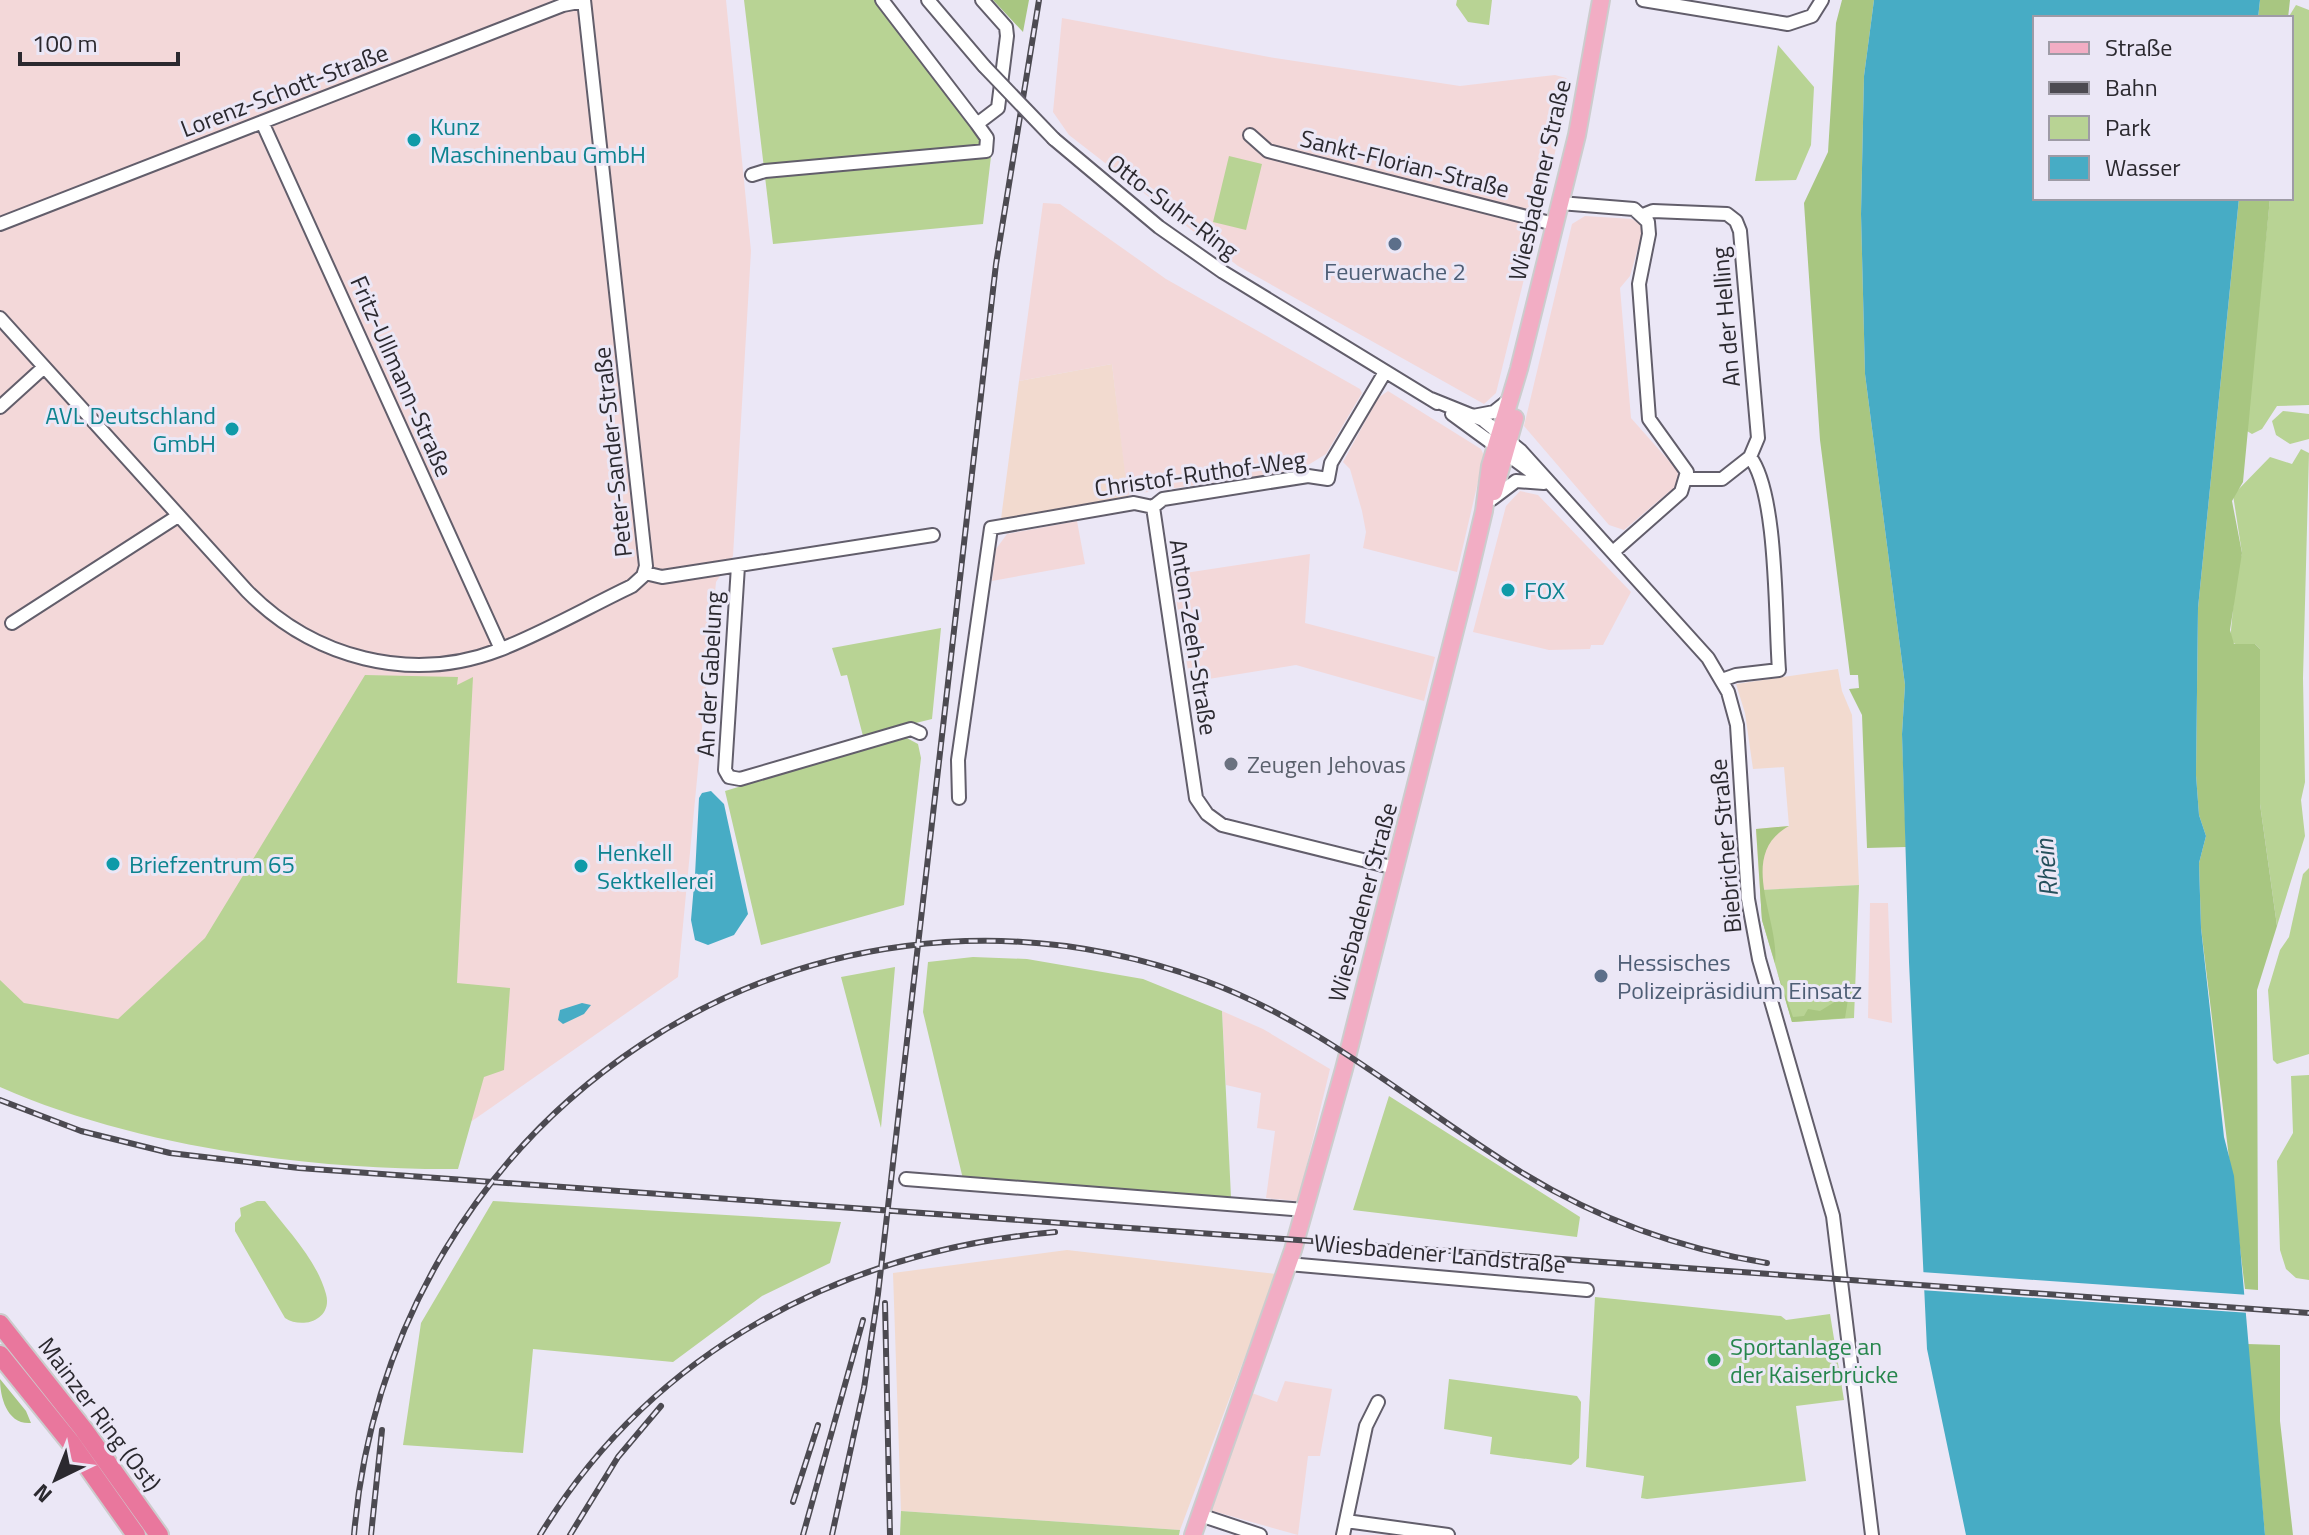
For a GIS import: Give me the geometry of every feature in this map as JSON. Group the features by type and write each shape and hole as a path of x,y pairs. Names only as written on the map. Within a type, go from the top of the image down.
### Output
{"highway":[{"name":"Mainzer Ring (Ost)","path":"0,1324 84,1430 159,1535"},
{"name":"Mainzer Ring (Ost)","path":"0,1355 71,1443 136,1535"}],"main road":[{"name":"Wiesbadener Straße","path":"1291,1257 1395,868 1503,442 1511,398 1584,102 1601,0"},
{"name":"Wiesbadener Straße","path":"1503,442 1521,397 1519,369"},
{"name":"Wiesbadener Landstraße","path":"1193,1535 1291,1257"}],"street":[{"name":"Lorenz-Schott-Straße","path":"0,224 563,5 584,0"},
{"name":"Peter-Sander-Straße","path":"0,318 259,604 311,640 365,660 408,665 453,663 501,649 632,586 645,573 584,0"},
{"path":"752,175 765,171 986,151 987,138 882,0"},
{"name":"Otto-Suhr-Ring","path":"928,0 984,66 1054,139 1105,184 1197,254 1303,324 1503,442"},
{"path":"977,124 998,108 1007,36 1006,27 982,0"},
{"path":"1643,0 1788,24 1812,16 1822,0"},
{"name":"Fritz-Ullmann-Straße","path":"262,122 501,649"},
{"name":"Sankt-Florian-Straße","path":"1250,135 1268,151 1554,224"},
{"name":"An der Helling","path":"1560,203 1634,209 1643,215 1653,211 1720,213 1732,217 1739,226 1758,438 1750,457"},
{"path":"1613,552 1681,492 1688,479 1683,463 1649,419 1639,284 1650,228 1643,215"},
{"path":"0,407 43,368"},
{"name":"Christof-Ruthof-Weg","path":"959,798 958,760 991,528 1134,503 1153,507 1163,499 1308,476 1328,479 1331,463 1385,372"},
{"path":"1473,416 1494,412 1511,398"},
{"name":"Otto-Suhr-Ring","path":"1431,399 1473,416 1503,442"},
{"name":"Biebricher Straße","path":"1503,442 1559,493"},
{"name":"Biebricher Straße","path":"1503,442 1559,493 1708,658 1722,680 1737,725 1748,899 1755,938 1827,1190 1837,1241 1872,1535"},
{"path":"1688,479 1722,479 1750,457 1760,472 1767,501 1779,670 1736,675 1722,680"},
{"path":"1487,506 1516,481 1547,484"},
{"name":"Anton-Zeeh-Straße","path":"1153,507 1196,798 1202,807 1222,825 1395,868"},
{"path":"12,623 178,516"},
{"name":"An der Gabelung","path":"645,573 662,577 933,535"},
{"name":"An der Gabelung","path":"738,566 725,770 729,777 740,779 911,729 920,733"},
{"path":"906,1179 1305,1210"},
{"name":"Wiesbadener Landstraße","path":"1291,1257 1587,1290"},
{"path":"1343,1535 1366,1426 1378,1402"},
{"path":"1200,1515 1260,1535"},
{"path":"1346,1521 1448,1535"}],"shaded area":[{"path":"0,0 726,0 751,251 733,556 716,582 678,977 472,1121 14,1042 0,1033"},
{"path":"1062,18 1269,57 1460,86 1555,75 1566,78 1570,83 1560,132 1496,393 1484,404 1238,266 1069,135 1053,112"},
{"path":"1043,203 1060,204 1166,279 1360,389 1362,393 1326,454 1300,470 1127,495 1112,364 1019,381"},
{"path":"1585,216 1632,219 1640,224 1642,234 1630,276 1620,288 1631,418 1677,470 1679,479 1676,486 1624,530 1609,525 1524,426 1572,224"},
{"path":"1112,364 1128,498 1001,519 1019,381"},
{"path":"1388,391 1481,449 1484,456 1457,572 1363,548 1366,532 1362,511 1350,469 1343,462 1378,398"},
{"path":"1520,491 1538,495 1631,592 1603,645 1591,645 1590,649 1549,650 1473,632 1506,506"},
{"path":"1077,521 1085,564 992,581 996,549 1007,534"},
{"path":"1310,554 1305,623 1435,657 1424,701 1296,665 1190,682 1172,575"},
{"path":"1838,669 1842,691 1852,715 1859,885 1760,890 1756,829 1789,826 1784,767 1753,769 1745,713 1736,684"},
{"path":"1870,903 1888,903 1892,1023 1868,1018"},
{"path":"1222,1011 1263,1029 1330,1069 1298,1201 1266,1198 1275,1131 1257,1128 1261,1093 1226,1085"},
{"path":"1067,1250 1276,1274 1180,1530 901,1511 893,1273"},
{"path":"1285,1381 1332,1389 1320,1456 1308,1456 1298,1535 1209,1510 1249,1392 1277,1402"}],"green space":[{"path":"744,0 876,0 992,148 983,224 773,244"},
{"path":"993,0 1029,0 1023,32"},
{"path":"1457,0 1492,0 1489,25 1468,22 1456,5"},
{"path":"1842,0 1874,0 1864,76 1861,214 1865,374 1905,685 1902,734 1906,847 1867,848 1862,715 1849,689 1859,688 1858,675 1850,675 1820,440 1804,203 1828,152 1836,23"},
{"path":"2260,0 2290,0 2288,16 2258,16"},
{"path":"2296,5 2309,10 2309,405 2277,406 2262,429 2252,434 2247,431 2247,422 2270,200 2293,200 2293,16 2289,16"},
{"path":"1778,45 1814,87 1811,145 1796,180 1755,181"},
{"path":"1229,156 1262,164 1246,230 1213,222"},
{"path":"2239,200 2270,200 2243,482 2232,501 2242,553 2230,630 2234,644 2255,644 2260,649 2260,804 2277,926 2257,990 2258,1290 2245,1289 2201,928 2199,863 2206,836 2199,815 2196,775 2198,608"},
{"path":"2283,411 2309,414 2309,439 2290,444 2276,435 2272,421"},
{"path":"2301,449 2309,453 2303,678 2305,782 2301,800 2305,836 2277,926 2260,804 2260,649 2255,644 2239,646 2230,641 2236,576 2242,553 2233,495 2270,457 2292,464"},
{"path":"941,628 932,719 863,736 847,675 841,676 832,648"},
{"path":"365,675 458,677 457,685 473,677 457,983 510,988 504,1070 484,1077 458,1169 343,1165 224,1151 108,1125 0,1087 0,980 24,1003 118,1019 205,938"},
{"path":"905,737 918,744 921,758 904,905 761,945 725,791"},
{"path":"1789,826 1773,838 1765,854 1763,871 1775,963 1762,920 1756,829"},
{"path":"2309,868 2309,1054 2277,1064 2273,1060 2268,990 2280,950 2289,937 2303,874"},
{"path":"1859,885 1854,1018 1792,1022 1762,920 1760,890"},
{"path":"973,957 1027,959 1143,979 1222,1011 1231,1197 963,1179 923,1012 928,962"},
{"path":"895,967 881,1128 841,977"},
{"path":"1777,971 1793,1017 1804,1016 1808,1009 1820,1011 1841,998 1845,991 1849,993 1845,1018 1792,1022"},
{"path":"2309,1075 2309,1280 2296,1278 2286,1269 2280,1250 2277,1161 2293,1133 2291,1076"},
{"path":"1389,1096 1580,1217 1577,1237 1353,1210"},
{"path":"265,1201 315,1268 327,1303 321,1316 315,1320 300,1323 285,1318 235,1231 235,1223 241,1216 240,1208"},
{"path":"493,1201 841,1222 830,1263 762,1296 673,1362 533,1349 523,1453 403,1445 421,1323"},
{"name":"Sportanlage an der Kaiserbrücke","path":"1595,1297 1781,1316 1786,1320 1830,1314 1844,1400 1796,1406 1806,1481 1647,1499 1641,1498 1644,1476 1586,1467"},
{"path":"2247,1344 2280,1345 2280,1421 2293,1535 2265,1535"},
{"path":"0,1379 26,1411 31,1423 16,1420 6,1408"},
{"path":"1449,1379 1577,1396 1581,1402 1579,1458 1571,1465 1490,1454 1492,1437 1444,1429"},
{"path":"901,1511 1180,1530 1179,1535 900,1535"}],"water":[{"name":"Rhein","path":"1874,0 2260,0 2258,16 2033,16 2033,200 2239,200 2198,608 2196,775 2199,815 2206,836 2199,863 2201,928 2224,1137 2234,1176 2265,1535 1966,1535 1927,1349 1909,962 1902,734 1905,685 1865,374 1861,214 1864,76"},
{"path":"711,791 724,804 748,914 734,935 708,945 695,940 691,920 694,885 707,885 707,876 695,875 699,798 702,793"},
{"path":"582,1003 591,1005 584,1014 563,1024 558,1020 560,1010"}],"pier":[{"path":"1921,1272 2249,1295 2250,1313 1921,1290"}],"railway":[{"path":"832,1535 864,1388 878,1294 996,264 1039,0"},
{"path":"354,1535 384,1384 445,1250 532,1136 641,1045 767,980 906,946 1053,945 1203,980 1288,1019 1367,1068 1521,1172 1579,1204 1671,1240 1767,1263"},
{"path":"0,1100 81,1131 170,1153 299,1168 2309,1313"},
{"path":"540,1535 586,1470 638,1412 697,1363 760,1321 829,1287 901,1261 977,1243 1055,1232"},
{"path":"885,1303 890,1535"},
{"path":"803,1535 863,1320"},
{"path":"570,1535 618,1457 661,1406"},
{"path":"793,1502 818,1425"},
{"path":"371,1535 382,1430"}],"place":[{"name":"Kunz Maschinenbau GmbH","path":"414,140"},
{"name":"Feuerwache 2","path":"1395,244"},
{"name":"AVL Deutschland GmbH","path":"232,429"},
{"name":"FOX","path":"1508,590"},
{"name":"Zeugen Jehovas","path":"1231,764"},
{"name":"Briefzentrum 65","path":"113,864"},
{"name":"Henkell Sektkellerei","path":"581,866"},
{"name":"Hessisches Polizeipräsidium Einsatz","path":"1601,976"},
{"name":"Sportanlage an der Kaiserbrücke","path":"1714,1360"}]}
